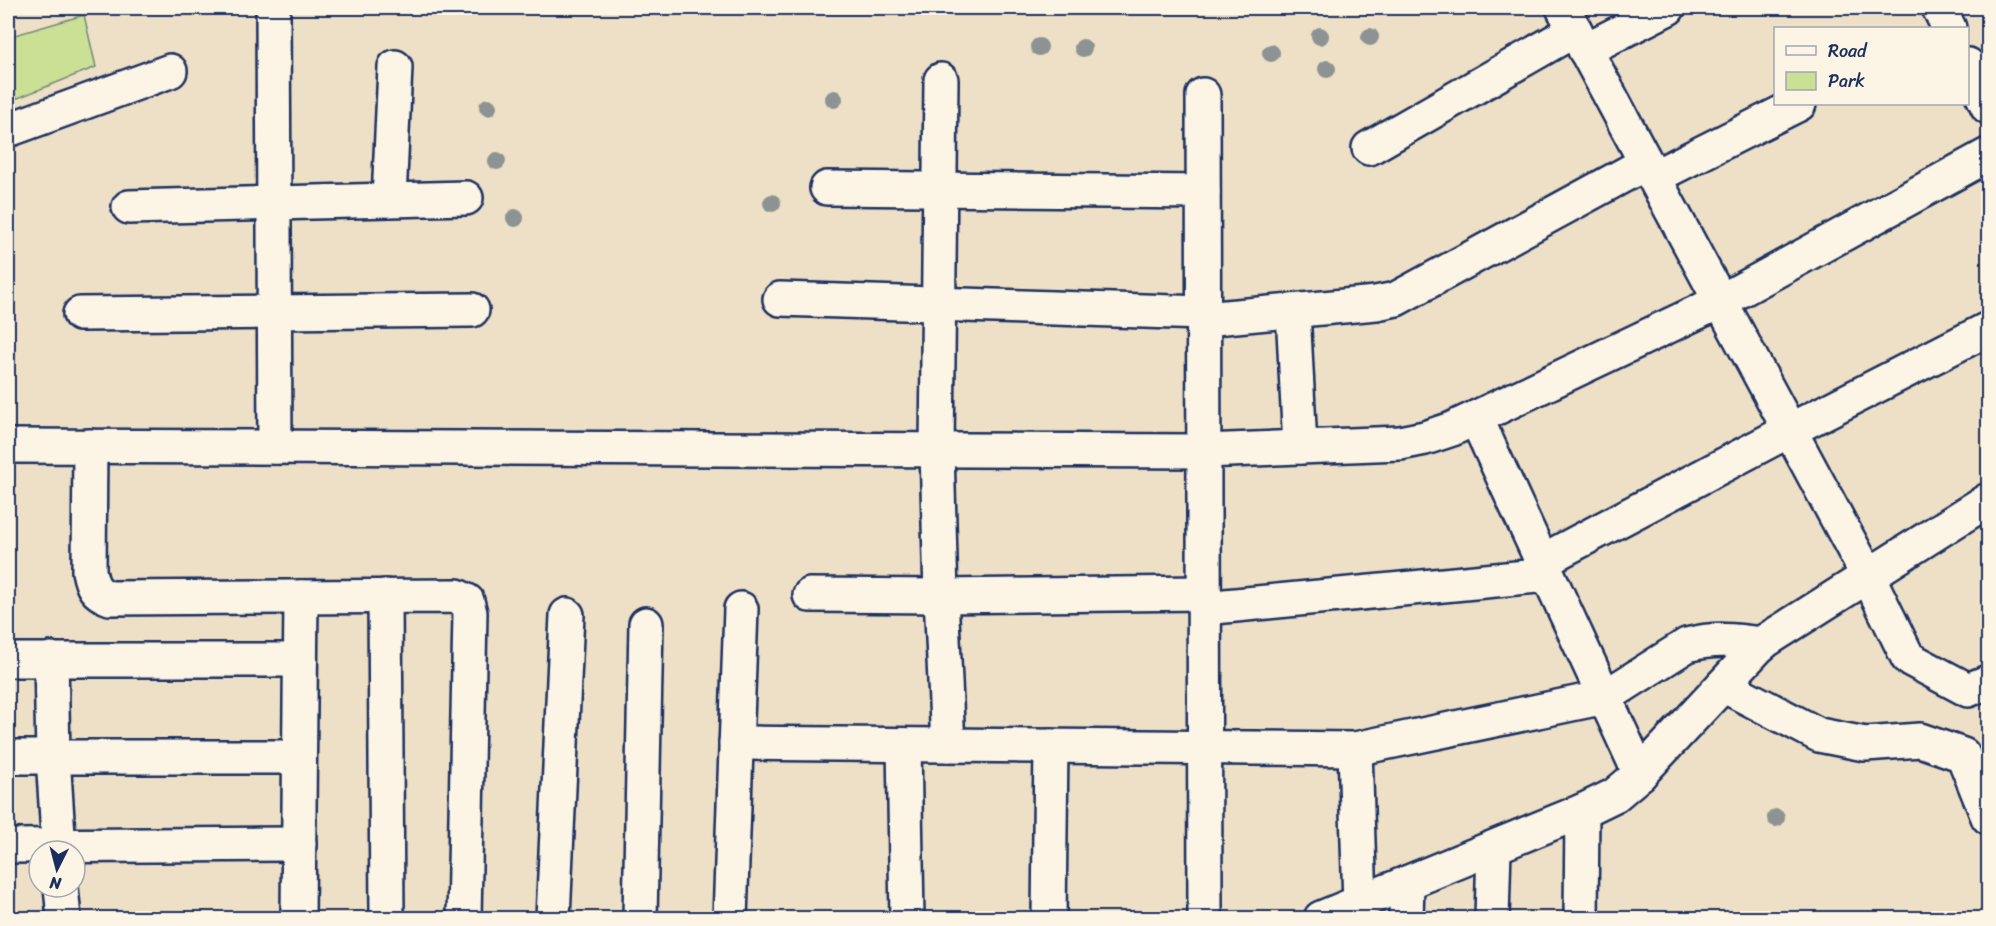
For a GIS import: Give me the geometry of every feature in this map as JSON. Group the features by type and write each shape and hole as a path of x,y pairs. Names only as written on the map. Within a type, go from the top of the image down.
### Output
{"street":[{"path":"273,8 275,447"},
{"path":"1369,148 1574,29 1668,8"},
{"path":"1939,8 1948,27"},
{"path":"1574,29 1868,576 1908,658 1968,690 1989,682"},
{"path":"389,200 395,67"},
{"path":"1969,67 1989,107"},
{"path":"8,130 170,71"},
{"path":"941,80 937,450 948,745"},
{"path":"1203,95 1205,918"},
{"path":"780,299 1204,316 1376,303 1396,299 1650,170 1797,105"},
{"path":"8,446 1204,452 1400,443 1452,429 1721,302 1989,155"},
{"path":"827,188 1203,192"},
{"path":"129,207 466,198"},
{"path":"80,314 472,310"},
{"path":"1293,311 1300,447"},
{"path":"810,595 1204,601 1545,568 1790,430 1989,329"},
{"path":"1476,418 1640,774"},
{"path":"90,446 89,571 91,583 98,594 110,598 456,596 467,601 470,613 464,918"},
{"path":"1321,918 1494,848 1615,795 1640,774 1762,644 1989,500"},
{"path":"385,596 387,918"},
{"path":"298,918 301,597"},
{"path":"730,918 741,609"},
{"path":"553,918 567,615"},
{"path":"640,918 646,624"},
{"path":"736,743 1355,749 1605,698 1687,645 1721,639 1762,644"},
{"path":"51,659 53,756 58,839"},
{"path":"8,660 300,660"},
{"path":"1723,685 1819,735 1865,744 1920,740 1964,755 1989,817"},
{"path":"904,745 907,918"},
{"path":"1049,918 1051,746"},
{"path":"1355,749 1360,903"},
{"path":"8,756 299,757"},
{"path":"1581,918 1582,811"},
{"path":"87,848 299,844"},
{"path":"8,846 27,847"},
{"path":"1492,918 1494,848"},
{"path":"1406,918 1407,883"},
{"path":"63,899 64,918"}],"green space":[{"path":"84,15 96,67 8,102 8,37"}]}
